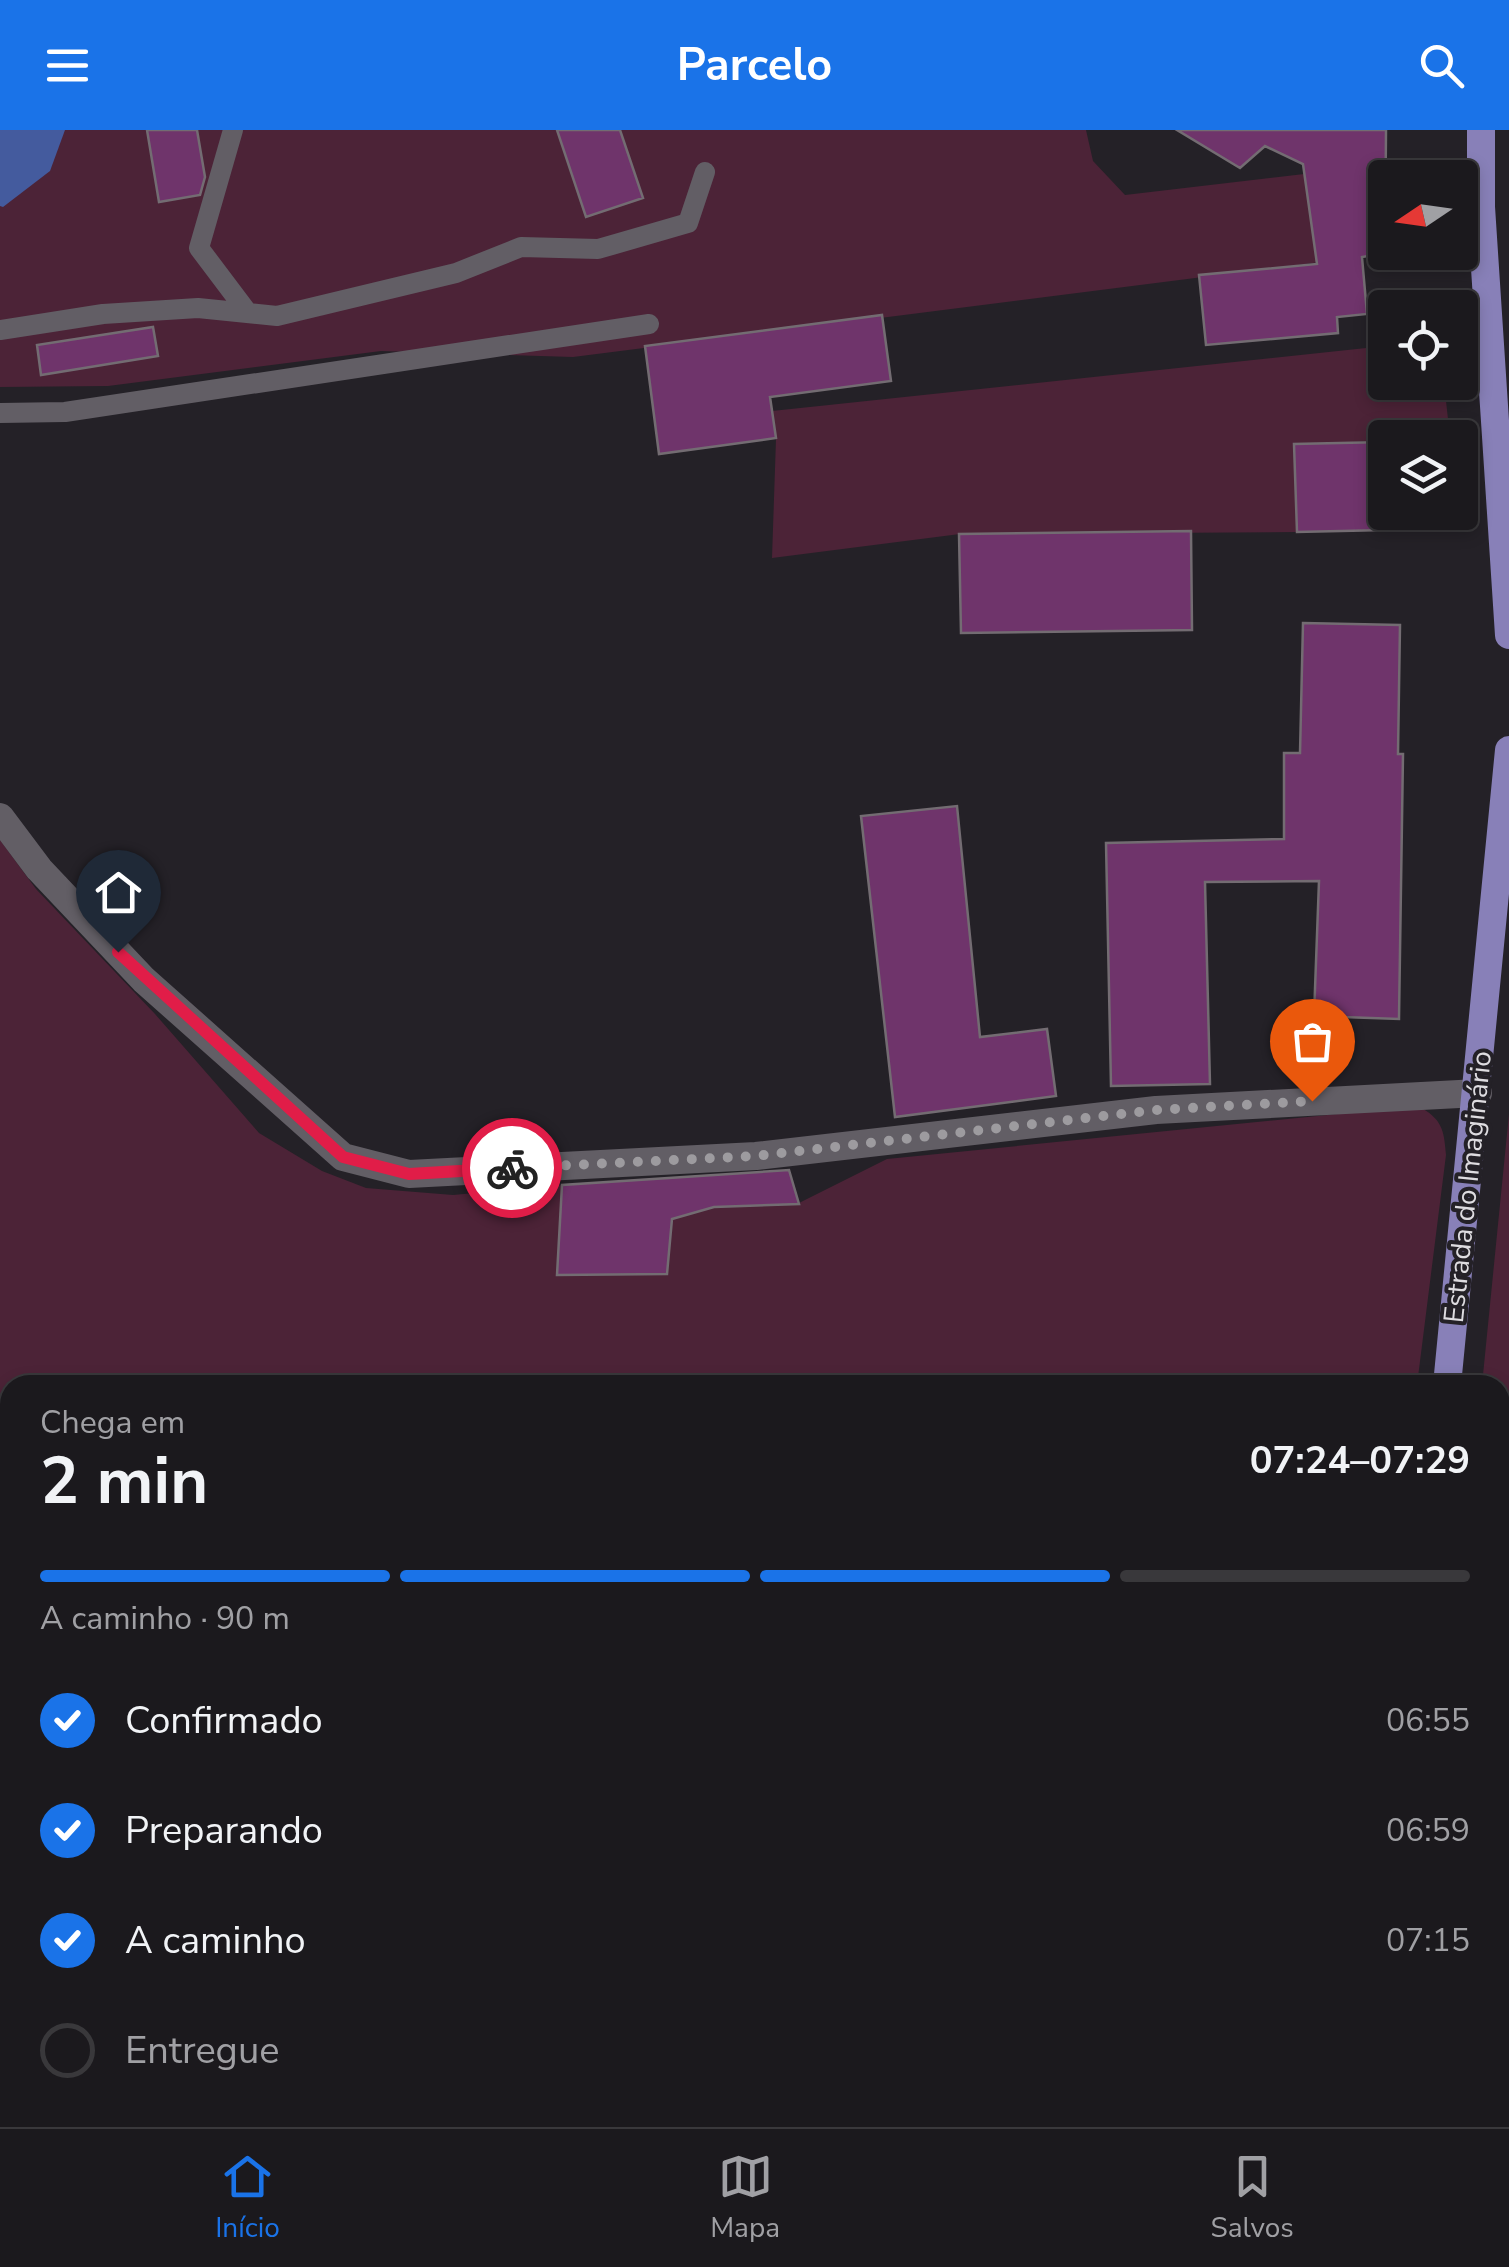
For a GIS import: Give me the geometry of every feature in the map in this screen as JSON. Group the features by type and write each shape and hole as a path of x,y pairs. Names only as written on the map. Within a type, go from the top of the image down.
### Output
{"main road":[{"path":"1481,130 1481,207 1509,635"},
{"name":"Estrada do Imaginário","path":"1448,1375 1509,750"}],"street":[{"path":"0,817 39,869 144,980 343,1157 409,1174 756,1156 1156,1110 1478,1093"}],"lane":[{"path":"233,130 199,248 248,313"},
{"path":"0,330 103,314 198,308 277,316 456,273 522,246 598,250 688,223 705,172"},
{"path":"0,413 65,412 648,324"}],"shaded area":[{"path":"0,130 1086,130 1093,161 1125,195 1368,167 1368,256 573,357 381,351 108,386 0,387"},
{"path":"1368,348 1368,400 1446,400 1448,420 1368,420 1368,441 1295,445 1297,532 960,534 772,558 776,439 772,411"},
{"path":"0,840 36,889 155,1014 259,1133 322,1171 366,1188 453,1195 562,1185 558,1275 667,1274 672,1219 714,1207 799,1203 887,1159 1418,1106 1432,1115 1444,1138 1446,1155 1418,1375 0,1375"},
{"path":"1509,1114 1509,1375 1483,1375"}],"water":[{"path":"0,130 65,130 50,171 3,207 0,206"}],"building":[{"path":"147,130 197,130 205,177 200,195 159,202"},
{"path":"557,130 620,130 643,198 586,217"},
{"path":"1177,130 1386,130 1386,160 1368,160 1368,256 1362,257 1367,314 1337,317 1338,333 1206,345 1199,275 1317,264 1303,164 1265,146 1240,168"},
{"path":"882,315 891,381 770,397 776,438 659,454 645,346"},
{"path":"153,327 158,356 41,375 37,345"},
{"path":"1368,442 1368,530 1385,530 1297,532 1294,444"},
{"path":"1191,531 1192,630 961,633 959,534"},
{"path":"1303,623 1400,625 1398,754 1403,754 1399,1019 1314,1016 1319,881 1205,882 1210,1084 1111,1086 1106,843 1284,839 1284,753 1300,753"},
{"path":"957,806 980,1037 1047,1029 1056,1096 895,1117 861,816"},
{"path":"789,1170 799,1204 714,1207 672,1219 667,1274 557,1275 562,1185"}],"way so far":[{"path":"512,1168 756,1156 1156,1110 1312,1101"}],"route":[{"path":"118,952 144,980 343,1157 409,1174 512,1168"}]}
